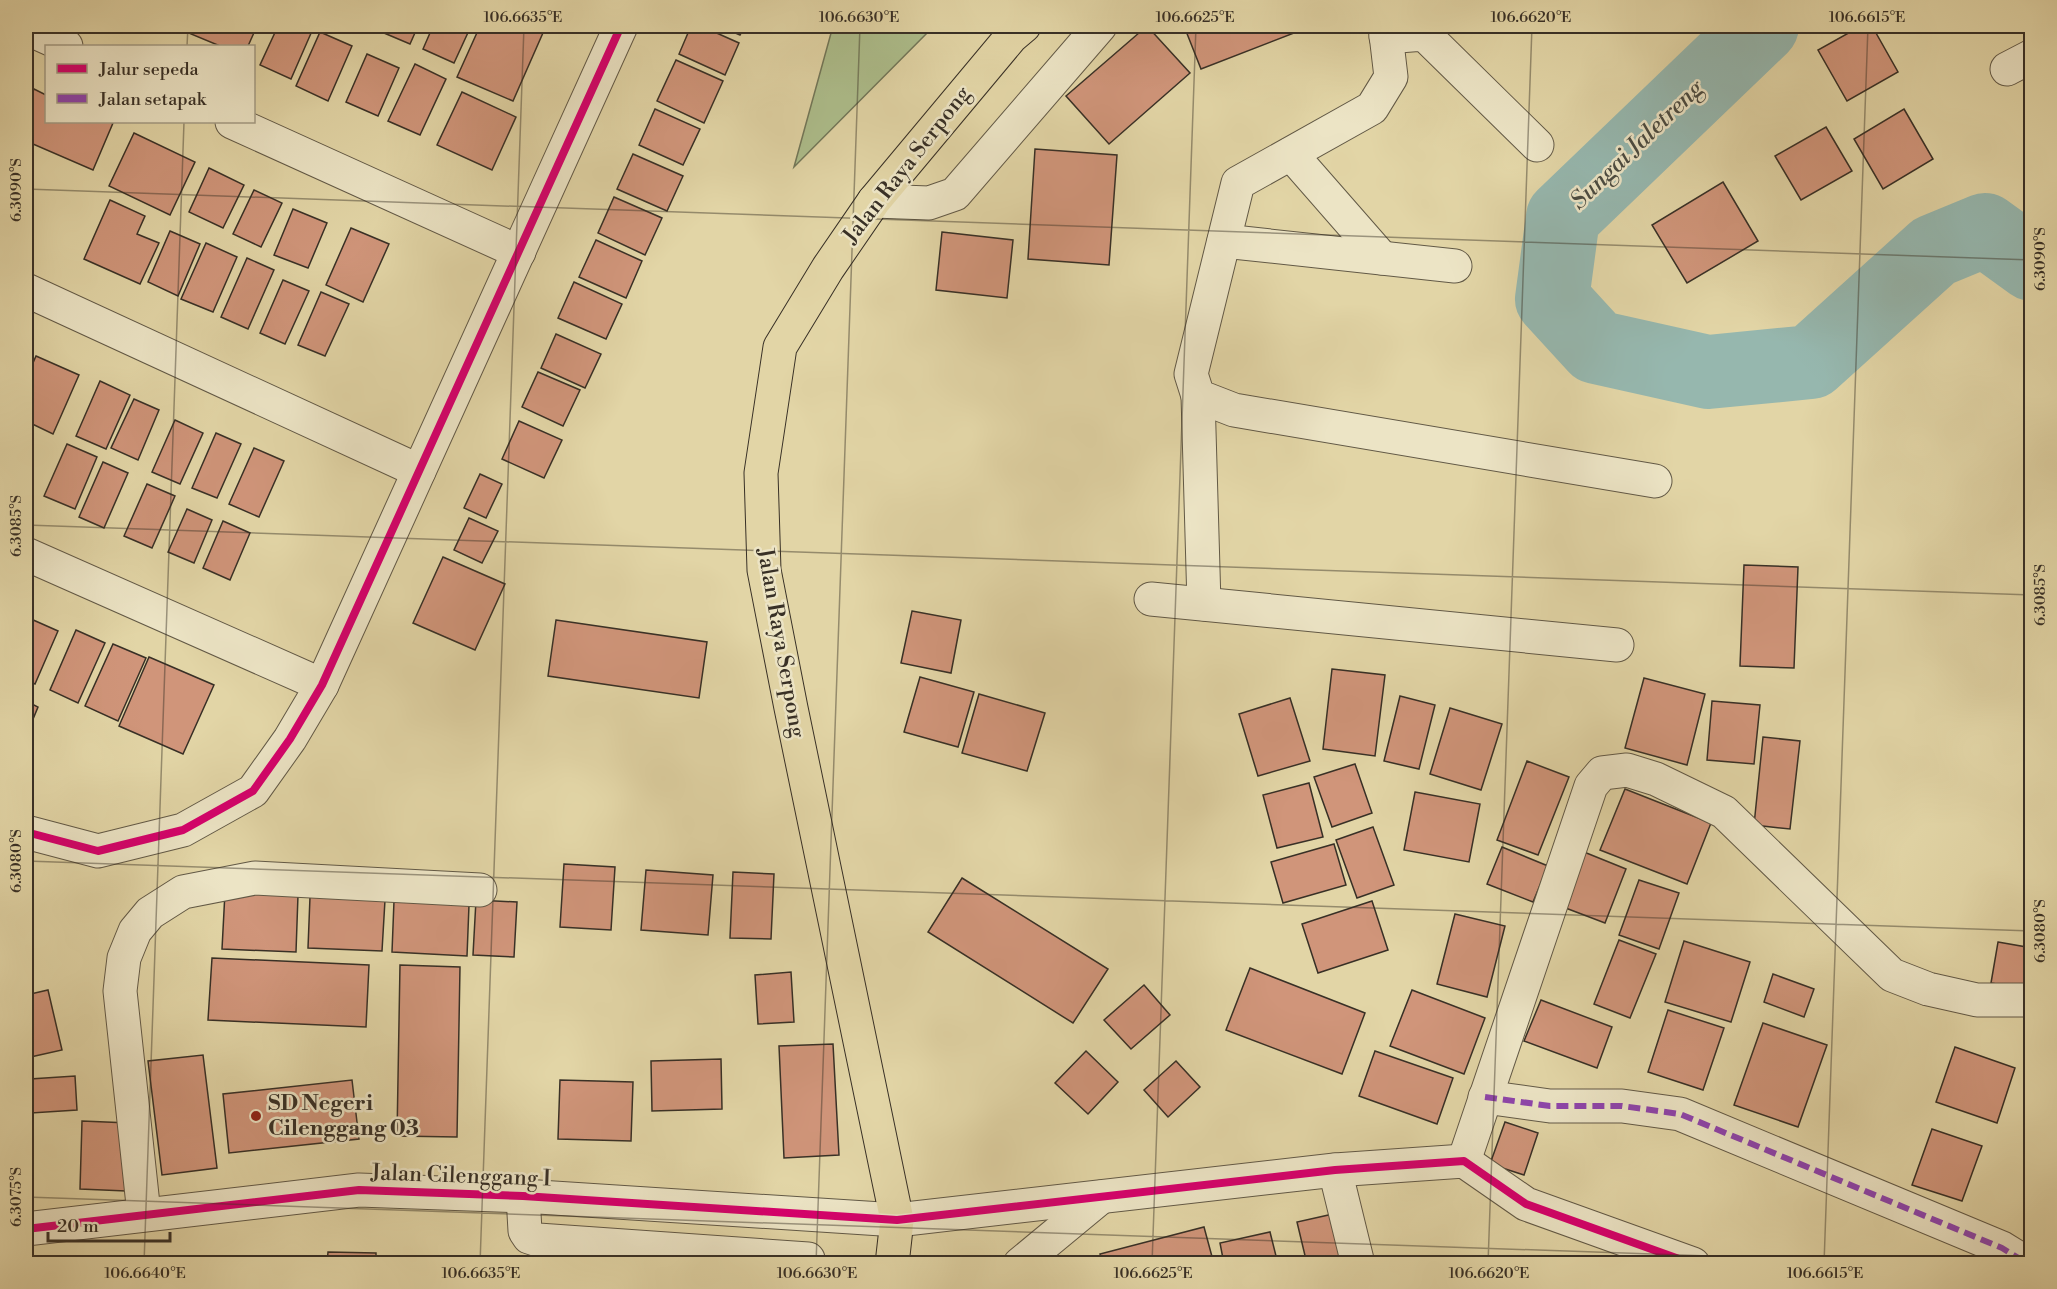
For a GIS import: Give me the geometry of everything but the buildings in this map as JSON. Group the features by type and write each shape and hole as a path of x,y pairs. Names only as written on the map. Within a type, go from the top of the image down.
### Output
{"main road":[{"name":"Jalan Raya Serpong","path":"892,1263 897,1220 764,570 761,473 780,347 828,268 874,201 1011,37 1024,26"}],"street":[{"path":"26,832 98,851 183,830 253,791 290,739 322,685 621,26"},
{"path":"874,201 929,203 955,194 1100,26"},
{"path":"26,28 64,45"},
{"path":"1204,604 1198,396 1191,374 1239,183 1372,108 1391,77 1385,31 1424,34 1537,145"},
{"path":"234,123 519,252"},
{"path":"1291,154 1382,258"},
{"path":"1224,241 1455,266"},
{"path":"26,290 419,471"},
{"path":"1198,396 1234,410 1655,482"},
{"path":"26,554 322,685"},
{"path":"1151,599 1617,645"},
{"path":"1693,1263 1526,1204 1464,1161 1591,786 1602,773 1627,770 1656,779 1724,812 1892,975 1928,989 1977,1000 2031,1000"},
{"path":"144,1214 120,991 124,958 135,931 150,913 183,892 255,879 480,890"},
{"path":"1485,1097 1550,1106 1622,1106 1680,1114 2002,1248 2028,1263"},
{"name":"Jalan Cilenggang I","path":"26,1229 359,1190 523,1196 897,1220 1335,1170 1464,1161"},
{"path":"1335,1170 1358,1263"},
{"path":"523,1196 525,1231 529,1237 538,1240 808,1259 807,1263"},
{"path":"1020,1263 1101,1197"}],"green space":[{"path":"833,26 934,26 794,167"}],"waterway":[{"name":"Sungai Jaletreng","path":"1762,26 1563,217 1552,299 1596,347 1708,372 1811,362 1934,251 1985,230 2032,264"}],"marked path":[{"path":"1485,1097 1550,1106 1622,1106 1680,1114 2002,1248 2028,1264"}],"cycle path":[{"path":"26,832 98,851 183,830 253,791 290,739 322,685 621,26"},
{"path":"26,1229 359,1190 523,1196 897,1220 1335,1170 1464,1161 1526,1204 1693,1264"}],"place":[{"name":"SD Negeri Cilenggang 03","path":"256,1116"}]}
